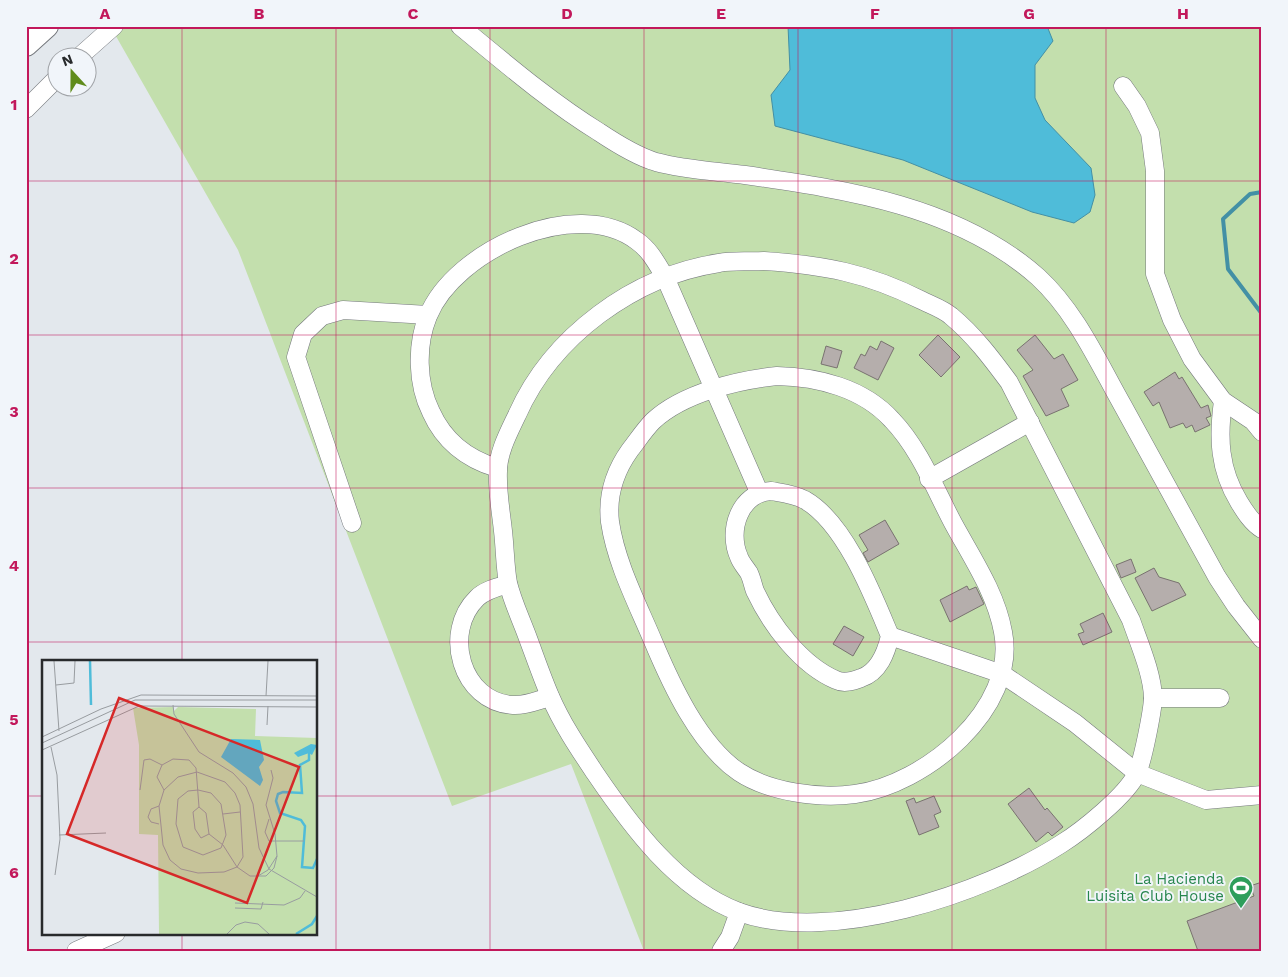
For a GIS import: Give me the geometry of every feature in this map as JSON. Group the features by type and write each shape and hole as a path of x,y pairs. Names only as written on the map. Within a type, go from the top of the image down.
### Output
{"main road":[{"path":"26,45 47,26"}],"street":[{"path":"89,48 114,26"},
{"path":"460,26 568,113 625,149 648,158 699,171 800,183 890,201 971,232 1007,252 1058,298 1089,344 1217,577 1236,606 1262,639"},
{"path":"1123,86 1137,106 1150,133 1155,171 1155,274 1172,320 1192,358 1223,401 1253,421 1262,432"},
{"path":"26,109 48,87"},
{"path":"498,468 480,463 454,446 435,421 428,406 422,389 421,372 422,344 428,315 446,290 466,268 482,256 523,235 567,224 605,226 637,241 649,252 665,277 759,492"},
{"path":"720,262 814,264 860,274 906,293 950,315 983,348 1009,382 1030,422 1130,620 1145,660 1153,698 1137,773 1099,816 1074,836 1048,853 955,893 910,908 835,922 794,922 739,912 703,893 673,869 646,843 624,816 584,757 550,697 508,584 498,468 507,437 520,407 536,380 557,353 580,329 607,309 665,277 720,262"},
{"path":"352,523 296,357 303,334 322,316 343,310 428,315"},
{"path":"777,376 803,377 850,391 890,417 903,433 930,479 995,602 1004,635 1002,674 995,692 983,712 953,746 900,781 857,794 836,796 772,788 736,770 721,756 701,732 685,707 658,653 614,545 610,518 611,493 619,465 654,420 676,406 713,389 748,379 777,376"},
{"path":"1223,401 1219,429 1221,459 1230,487 1245,512 1262,529"},
{"path":"930,479 1030,422"},
{"path":"771,491 795,496 806,501 820,513 857,564 890,636 884,657 877,667 866,676 851,682 837,680 808,662 784,636 756,591 749,573 739,557 735,540 735,526 740,512 748,500 759,492 771,491"},
{"path":"508,584 488,591 477,598 462,620 458,647 465,673 473,686 485,696 498,702 512,705 525,704 550,697"},
{"path":"890,636 1002,674 1075,723 1137,773 1206,800 1262,795"},
{"path":"1153,698 1220,698"},
{"path":"721,951 730,937 739,912"},
{"path":"76,951 114,934"}],"green space":[{"path":"125,26 1262,26 1262,951 644,951 571,764 452,806 238,250 113,31"}],"water":[{"path":"788,26 1047,26 1053,41 1035,65 1035,98 1045,120 1091,168 1095,195 1090,212 1074,223 1032,212 903,160 775,126 771,95 790,70"}],"building":[{"path":"938,335 960,357 941,377 919,355"},
{"path":"1035,335 1054,359 1063,354 1078,380 1061,389 1069,406 1046,416 1023,376 1033,370 1017,350"},
{"path":"881,341 894,348 878,380 854,368 861,354 865,356 870,346 877,350"},
{"path":"826,346 842,351 837,368 821,364"},
{"path":"1175,372 1179,379 1182,377 1201,408 1208,405 1211,416 1206,418 1210,425 1195,432 1192,425 1186,428 1183,423 1170,428 1159,402 1153,406 1144,392"},
{"path":"885,520 899,544 868,562 863,553 868,550 859,535"},
{"path":"1131,559 1136,572 1121,578 1116,565"},
{"path":"1154,568 1159,577 1179,583 1186,595 1152,611 1135,578"},
{"path":"967,586 969,590 976,587 984,604 950,622 940,600"},
{"path":"1103,613 1112,632 1083,645 1078,634 1084,632 1080,624"},
{"path":"844,626 864,637 853,656 833,644"},
{"path":"1029,788 1045,810 1047,808 1063,827 1052,836 1048,832 1036,842 1008,804"},
{"path":"934,796 941,812 934,815 939,827 919,835 906,801 914,798 916,803"},
{"name":"La Hacienda Luisita Club House","path":"1262,882 1262,951 1198,951 1187,921 1254,896 1250,886"}],"waterway":[{"path":"1262,192 1250,194 1223,219 1228,269 1262,314"}],"place":[{"name":"La Hacienda Luisita Club House","path":"1241,909"}]}
